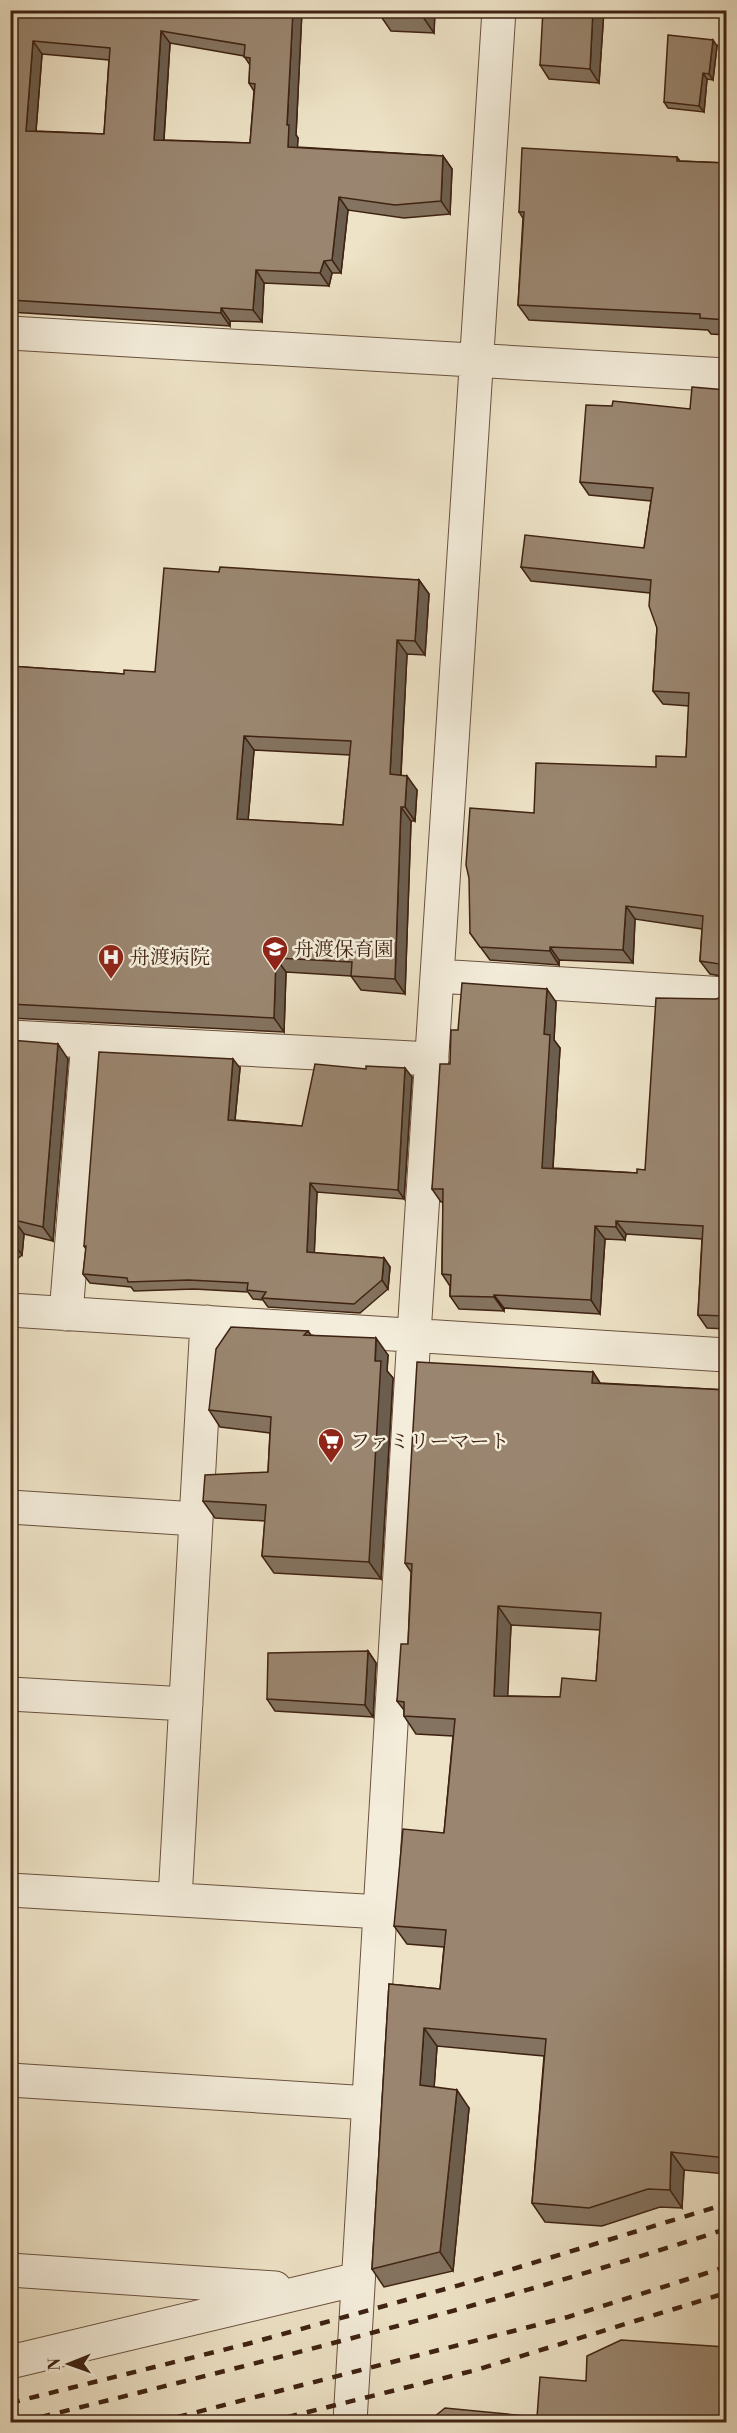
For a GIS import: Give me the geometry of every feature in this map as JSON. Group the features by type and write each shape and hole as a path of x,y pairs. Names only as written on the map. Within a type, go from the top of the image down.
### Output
{"street":[{"path":"350,2422 414,1334 498,10"},
{"path":"10,333 726,375"},
{"path":"437,976 726,994"},
{"path":"10,1037 432,1059"},
{"path":"66,1314 88,1041"},
{"path":"10,1310 726,1355"},
{"path":"175,1899 207,1322"},
{"path":"10,1507 196,1519"},
{"path":"10,1694 186,1704"},
{"path":"10,1890 381,1912"},
{"path":"10,2080 369,2103"},
{"path":"10,2270 307,2290"},
{"path":"10,2362 358,2279"}],"building":[{"path":"10,10 293,10 287,125 289,125 288,147 443,156 441,201 395,205 339,197 332,260 324,261 320,273 256,270 253,310 221,308 221,313 10,300","holes":["161,31 245,45 244,57 250,58 249,83 255,84 250,143 154,140","33,41 110,48 104,134 26,131"]},
{"path":"380,10 423,10 423,17 380,15"},
{"path":"543,10 593,10 590,69 540,65"},
{"path":"668,35 713,40 709,74 703,73 699,106 664,102"},
{"path":"522,148 677,157 677,161 726,163 726,320 700,318 700,314 518,305 524,212 519,212"},
{"path":"692,387 726,390 726,965 700,961 703,916 626,906 623,950 550,947 550,951 480,947 470,933 469,878 466,865 470,808 534,813 536,763 656,767 656,756 686,757 689,693 653,691 657,628 649,606 651,580 521,567 525,535 644,548 653,488 580,482 586,405 612,406 613,401 690,409"},
{"path":"220,567 419,580 415,641 397,640 390,774 407,776 405,807 401,807 395,979 351,976 352,962 276,958 274,1018 10,1004 10,666 124,674 124,670 155,672 164,568 219,572","holes":["244,736 351,741 343,825 237,819"]},
{"path":"462,983 547,989 544,1034 550,1035 542,1168 637,1173 637,1169 645,1170 656,998 716,999 726,996 726,1316 698,1315 703,1226 616,1221 616,1227 595,1226 591,1300 494,1295 494,1297 450,1296 451,1275 442,1274 443,1189 432,1189 440,1064 450,1064 451,1030 458,1030"},
{"path":"10,1040 58,1044 43,1227 14,1220 10,1242"},
{"path":"99,1052 233,1059 228,1120 302,1126 315,1064 366,1069 366,1066 405,1068 398,1190 310,1183 307,1252 384,1258 382,1280 354,1304 262,1298 266,1292 247,1290 248,1283 188,1280 128,1282 127,1278 83,1274"},
{"name":"ファミリーマート","path":"231,1327 308,1331 304,1335 376,1338 375,1361 381,1361 369,1562 262,1556 266,1505 203,1501 205,1475 268,1472 271,1417 209,1410 216,1349"},
{"path":"417,1362 593,1372 592,1383 726,1390 726,2158 671,2152 670,2190 648,2189 589,2208 532,2203 546,2039 424,2028 420,2085 457,2090 440,2252 372,2269 389,1984 440,1989 446,1930 394,1926 403,1829 444,1833 455,1719 404,1716 404,1702 397,1701 401,1644 408,1644 412,1564 405,1563","holes":["498,1606 601,1613 596,1681 562,1678 560,1697 494,1696"]},
{"path":"368,1651 365,1705 267,1699 268,1653"},
{"path":"621,2340 726,2347 726,2422 428,2422 445,2408 537,2417 540,2377 586,2381 587,2356"}],"railway":[{"path":"10,2403 247,2344 467,2283 726,2204"},
{"path":"21,2422 463,2308 726,2229"},
{"path":"158,2422 568,2317 726,2267"},
{"path":"268,2422 476,2370 726,2293"}],"place":[{"name":"舟渡保育園","path":"275,972"},
{"name":"舟渡病院","path":"111,980"},
{"name":"ファミリーマート","path":"331,1464"}]}
